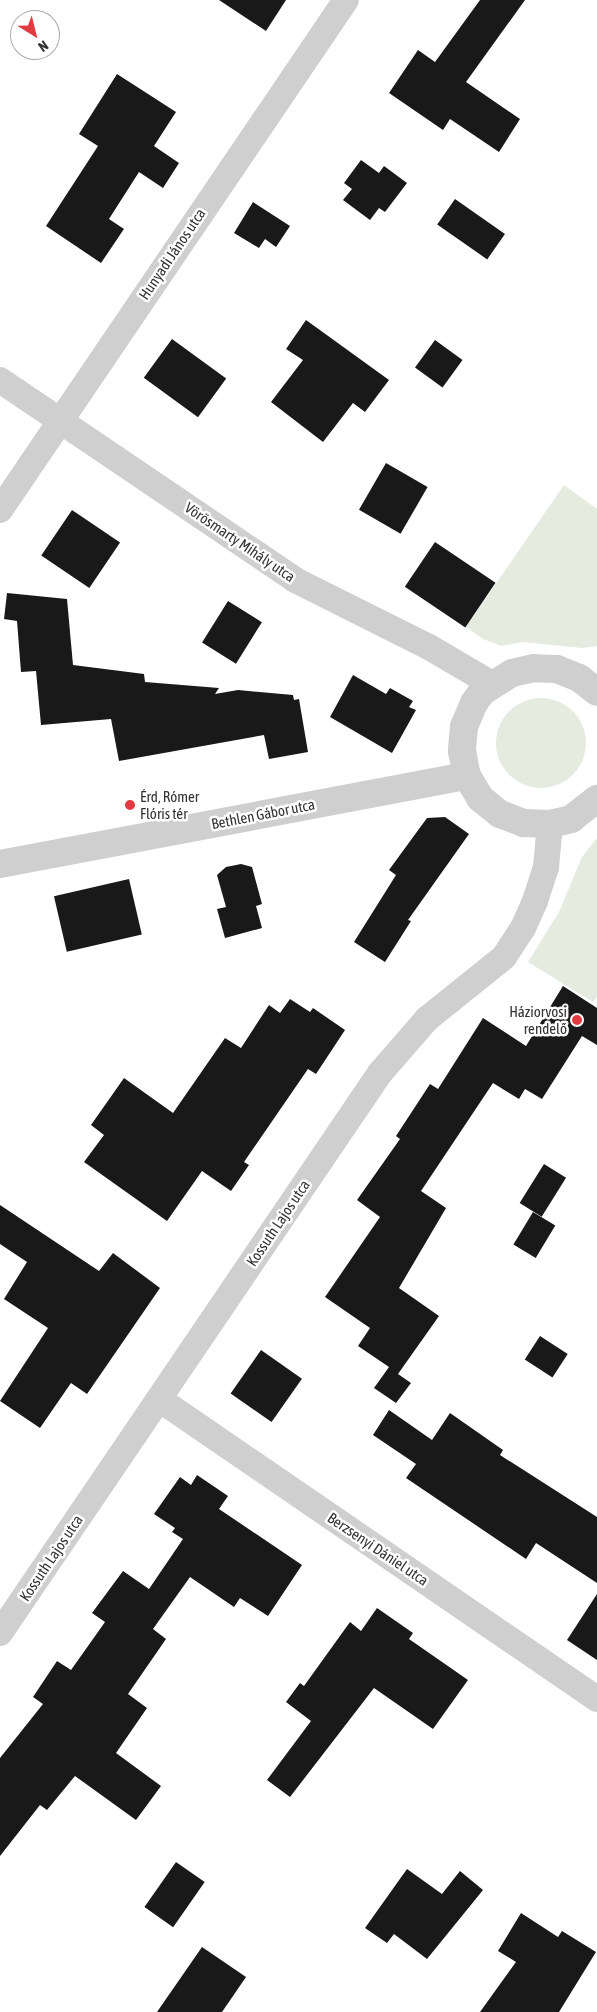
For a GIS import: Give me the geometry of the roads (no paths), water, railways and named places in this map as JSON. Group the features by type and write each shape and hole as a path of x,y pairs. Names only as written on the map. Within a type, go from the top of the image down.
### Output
{"street":[{"name":"Hunyadi János utca","path":"0,510 58,420 346,0"},
{"name":"Vörösmarty Mihály utca","path":"0,380 295,580 429,648 492,684"},
{"path":"597,692 579,678 557,669 542,668 512,673 492,684 474,703 464,726 462,751 467,776 480,798 500,814 524,823 550,824 571,819 597,799"},
{"name":"Bethlen Gábor utca","path":"0,864 467,776"},
{"name":"Kossuth Lajos utca","path":"0,1633 380,1073 427,1019 504,957 523,928 535,901 546,867 550,824"},
{"name":"Berzsenyi Dániel utca","path":"160,1399 597,1699"}],"place":[{"name":"Érd, Rómer Flóris tér","path":"130,805"},
{"name":"Háziorvosi rendelő","path":"577,1020"}]}
